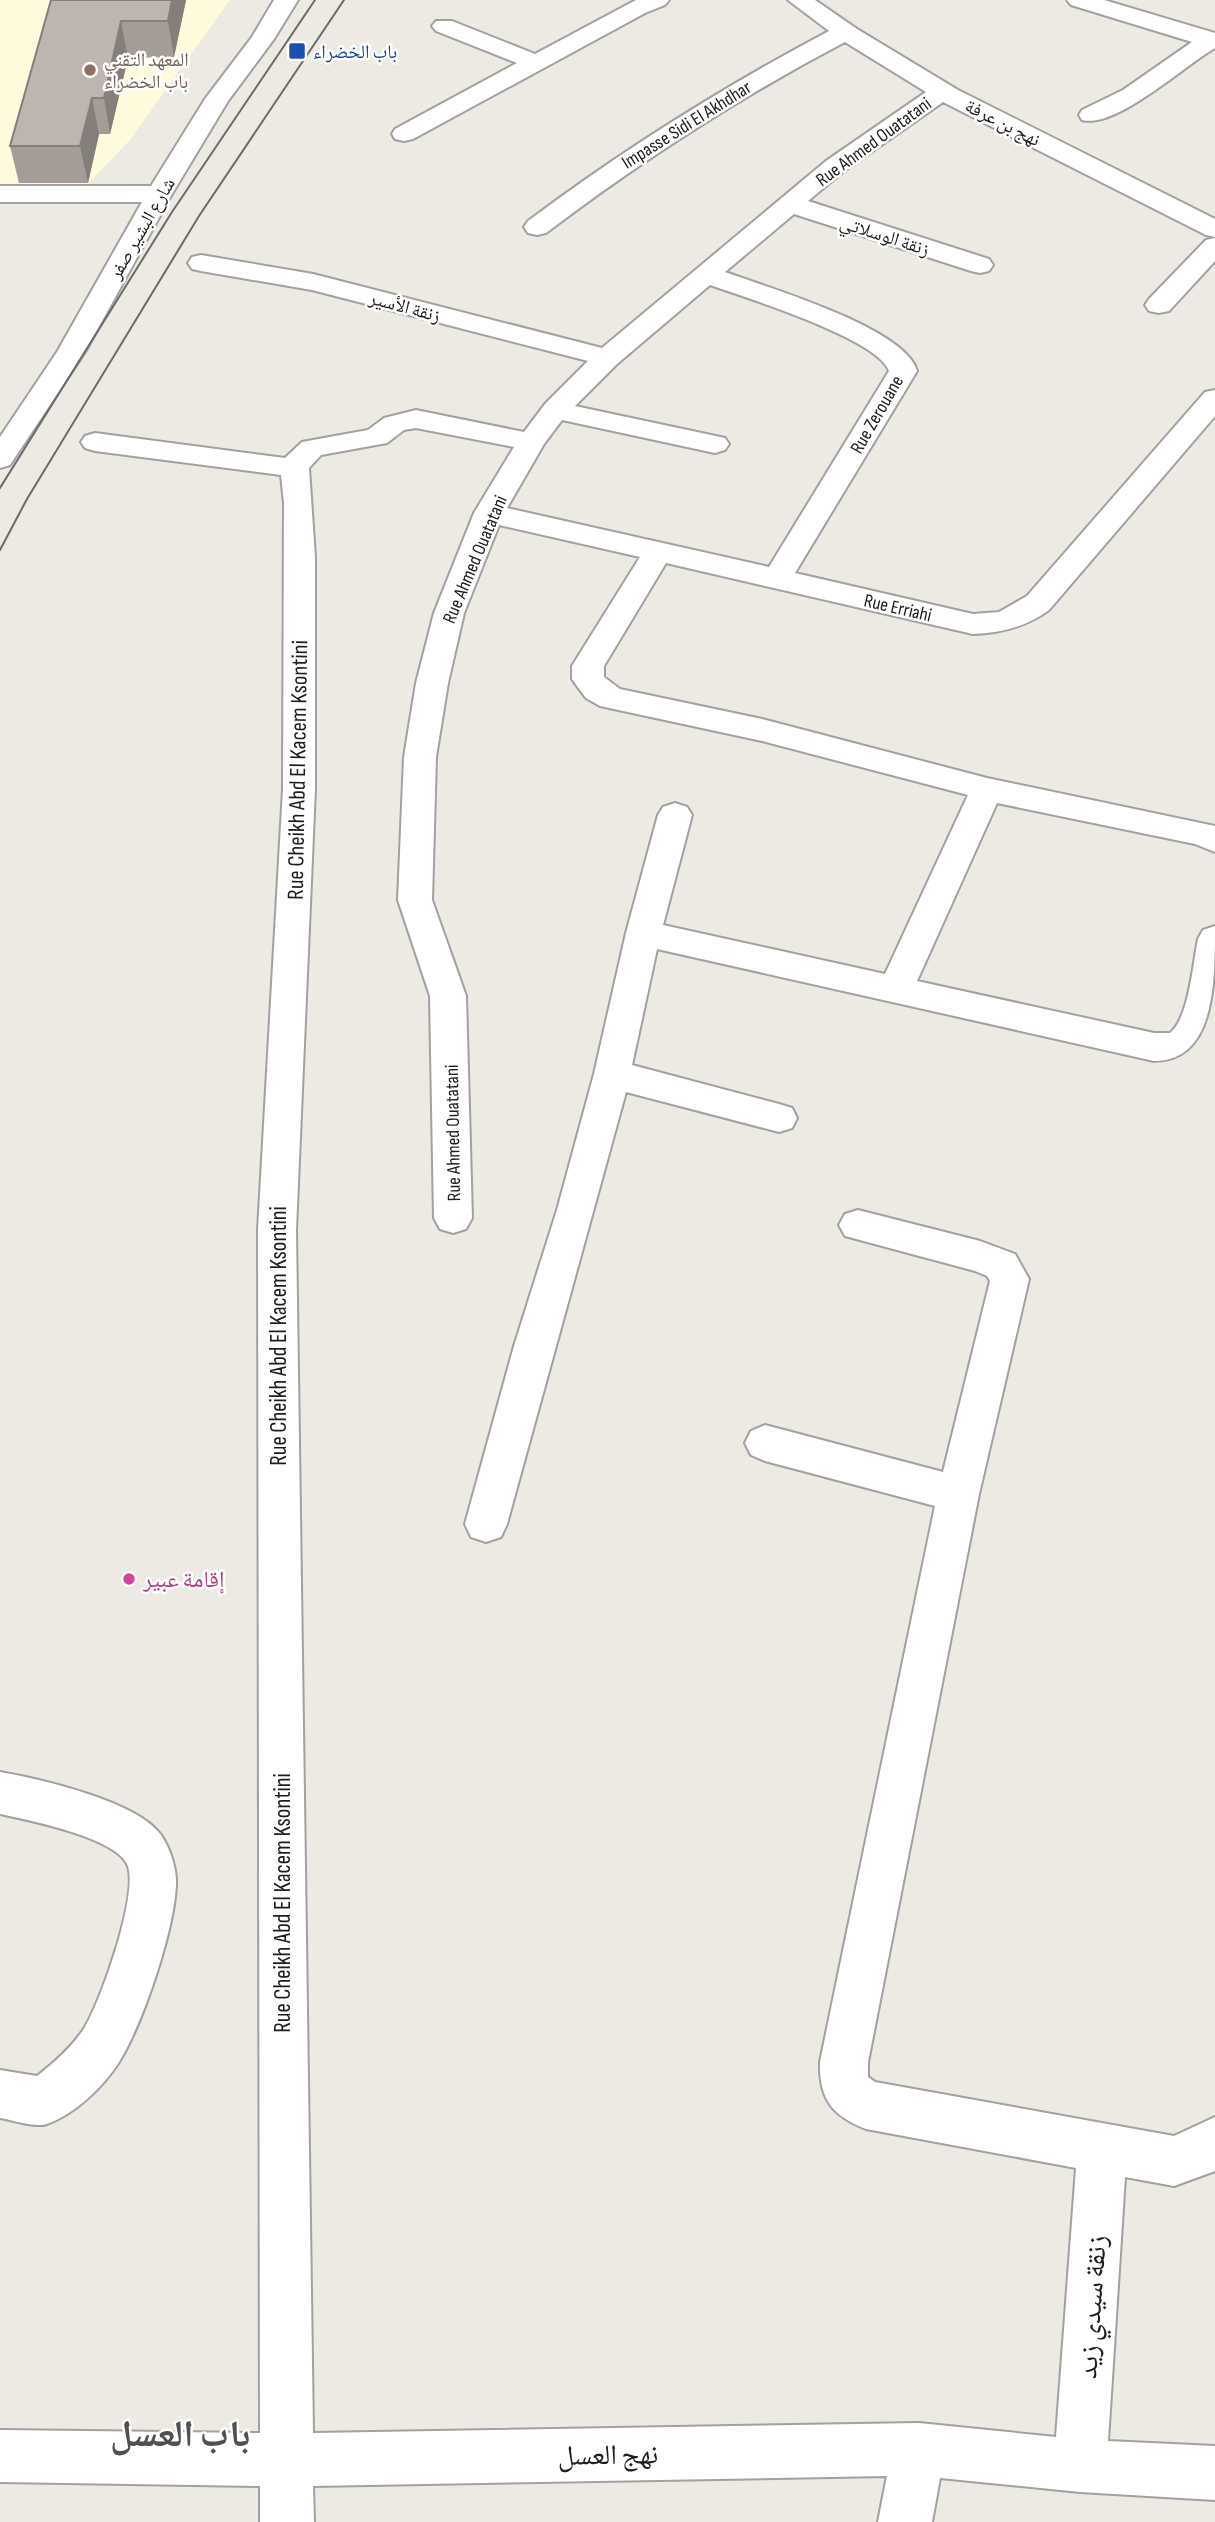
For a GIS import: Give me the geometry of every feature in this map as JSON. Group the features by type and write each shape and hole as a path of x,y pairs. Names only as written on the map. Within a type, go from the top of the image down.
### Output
{"street":[{"name":"شارع البشير صفر","path":"0,459 71,352 159,194 217,99 262,39 286,0"},
{"name":"نهج بن عرفة","path":"800,0 844,33 943,91 1215,229"},
{"path":"1079,0 1208,34"},
{"path":"404,134 639,3"},
{"path":"444,26 537,62"},
{"name":"Impasse Sidi El Akhdhar","path":"537,227 606,174 773,69 844,33"},
{"path":"1091,115 1132,95 1208,34"},
{"name":"Rue Ahmed Ouatatani","path":"453,1218 448,996 415,900 420,757 432,683 449,613 489,513 531,442 555,410 607,358 835,166 943,91"},
{"path":"0,194 159,194"},
{"name":"زنقة الوسلاتي","path":"790,204 980,265"},
{"path":"1158,305 1215,246"},
{"name":"زنقة الأسير","path":"201,262 313,282 607,358"},
{"name":"Rue Zerouane","path":"705,274 820,316 872,340 901,363 903,371 777,579"},
{"name":"Rue Erriahi","path":"489,513 973,624 998,624 1014,618 1038,603 1215,398"},
{"path":"555,410 715,444"},
{"path":"94,442 295,468 300,457 312,448 377,437 394,424 416,419 531,442"},
{"name":"Rue Cheikh Abd El Kacem Ksontini","path":"287,2522 277,1230 299,789 300,557 295,468"},
{"path":"658,552 589,666 588,679 597,690 611,698 762,730 987,789 1203,834 1215,840"},
{"path":"895,991 987,789"},
{"path":"486,1524 534,1346 576,1210 612,1074 643,933 676,815"},
{"path":"643,933 1154,1047 1175,1046 1188,1038 1196,1022 1215,939"},
{"path":"612,1074 779,1118"},
{"path":"858,1225 980,1257 1001,1265 1010,1279 958,1493 844,2062 844,2082 850,2095 866,2105 1174,2161 1195,2155 1215,2143"},
{"path":"765,1443 958,1493"},
{"path":"0,1793 32,1798 118,1828 145,1851 153,1884 136,1962 103,2044 70,2082 43,2101 0,2094"},
{"name":"زنقة سيدي زيد","path":"1080,2466 1102,2149"},
{"path":"905,2522 919,2449"},
{"name":"نهج العسل","path":"0,2456 286,2460 919,2449 1080,2466 1215,2473"}],"shaded area":[{"name":"المعهد التقني باب الخضراء","path":"0,0 230,0 130,140 87,185 0,185"}],"building":[{"path":"51,0 172,0 168,21 121,21 104,98 92,98 80,146 10,146"}],"tram line":[{"path":"0,488 172,212 315,0"},
{"path":"0,550 27,499 199,216 344,0"}],"place":[{"name":"باب الخضراء","path":"297,51"},
{"name":"المعهد التقني باب الخضراء","path":"90,70"},
{"name":"إقامة عبير","path":"129,1579"}],"district":[{"name":"باب العسل","path":"180,2433"}]}
